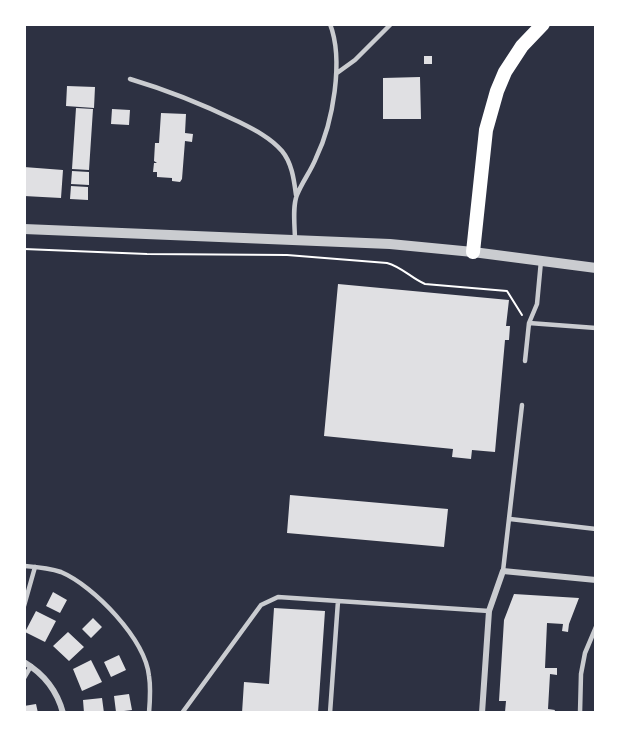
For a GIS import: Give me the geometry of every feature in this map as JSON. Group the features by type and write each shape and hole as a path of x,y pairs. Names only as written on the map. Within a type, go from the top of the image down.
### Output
{"main road":[{"path":"473,252 486,130 497,91 505,72 522,46 543,24"}],"street":[{"path":"24,229 390,244 596,268"},
{"path":"482,713 489,611 503,571 596,580"},
{"path":"24,662 49,683 56,693 63,713"}],"lane":[{"path":"296,196 317,157 330,116 337,73 336,38 330,24"},
{"path":"337,73 355,60 391,24"},
{"path":"130,79 188,98 265,136 283,152 293,171 296,196 295,241"},
{"path":"525,361 529,323 537,304 541,261"},
{"path":"529,323 596,328"},
{"path":"503,571 522,405"},
{"path":"510,519 596,529"},
{"path":"24,566 61,573 74,580 101,601 124,624 140,652 149,675 149,713"},
{"path":"24,606 35,567"},
{"path":"182,713 261,605 278,597 489,611"},
{"path":"330,713 338,601"},
{"path":"580,713 581,674 585,653 596,627"},
{"path":"24,678 31,666"}],"path":[{"path":"24,249 147,254 274,255 387,263 400,268 425,284 507,291 529,323"}],"building":[{"path":"424,56 432,56 432,64 424,64"},
{"path":"420,77 421,119 383,119 383,78"},
{"path":"67,86 95,87 94,108 66,106"},
{"path":"76,108 93,109 89,170 72,169"},
{"path":"112,109 130,110 129,125 111,124"},
{"path":"161,113 186,114 185,133 193,134 192,142 185,141 180,182 172,181 172,178 157,177 157,172 153,172 154,163 157,163 154,161 155,143 159,143"},
{"path":"24,167 63,170 61,198 24,196"},
{"path":"72,171 89,172 89,185 71,184"},
{"path":"71,186 88,187 88,200 70,199"},
{"path":"338,284 509,300 506,326 510,326 509,340 505,340 495,452 472,450 471,459 452,457 453,449 324,436"},
{"path":"290,495 448,509 444,547 287,533"},
{"path":"53,592 67,600 60,613 46,606"},
{"path":"514,594 579,598 568,632 562,631 563,624 547,623 545,668 557,668 557,675 550,674 548,709 555,710 554,713 505,712 506,701 499,701 504,620"},
{"path":"274,608 325,611 318,713 242,713 244,682 269,684"},
{"path":"36,611 56,621 45,642 25,632"},
{"path":"93,618 102,627 91,638 82,629"},
{"path":"68,632 84,647 69,661 53,646"},
{"path":"119,655 126,670 111,677 104,662"},
{"path":"91,660 102,682 82,691 73,669"},
{"path":"129,694 132,710 116,712 114,696"},
{"path":"102,698 104,713 84,713 83,700"},
{"path":"36,704 38,713 24,713 24,706"}]}
